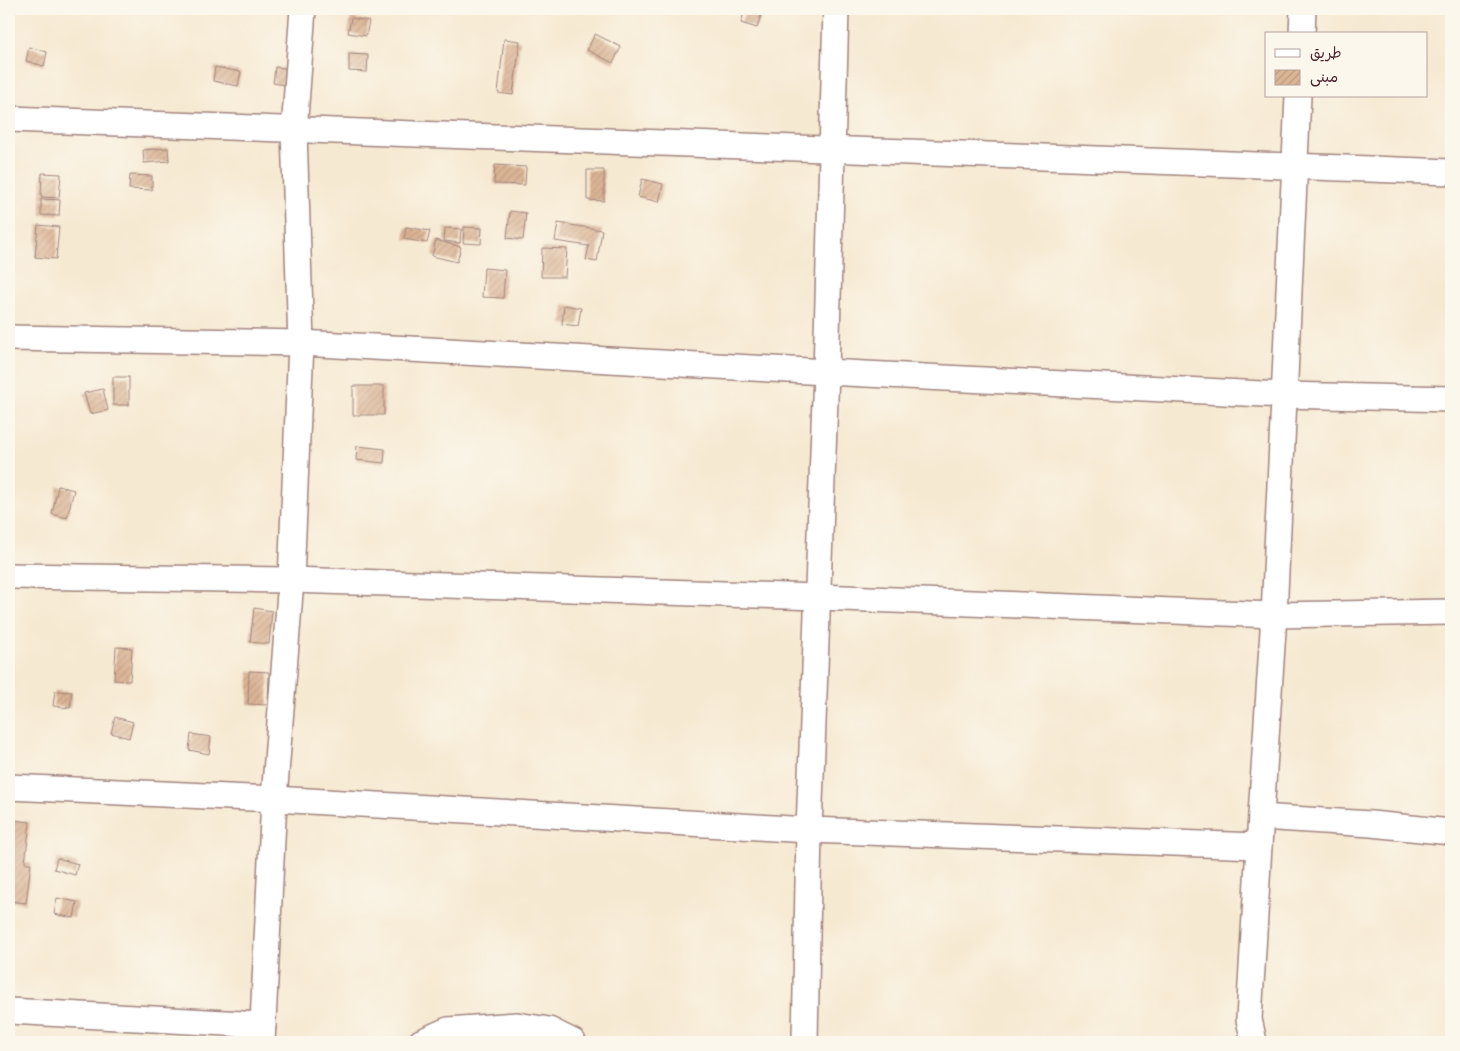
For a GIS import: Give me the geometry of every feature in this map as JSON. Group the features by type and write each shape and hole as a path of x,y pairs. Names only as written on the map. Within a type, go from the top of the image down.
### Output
{"street":[{"path":"9,1011 262,1033 274,799 291,580 301,343 294,131 303,9"},
{"path":"805,1042 809,830 826,372 836,9"},
{"path":"1302,32 1304,9"},
{"path":"1254,1042 1250,1019 1274,615 1298,98"},
{"path":"9,120 833,148 1451,172"},
{"path":"9,338 301,343 826,372 1284,394 1451,398"},
{"path":"9,576 291,580 818,597 1274,615 1451,612"},
{"path":"9,787 274,799 809,830 1259,846"},
{"path":"1261,818 1371,824 1451,832"},
{"path":"421,1042 448,1030 517,1025 549,1030 573,1042"}],"building":[{"path":"567,9 579,9 578,12"},
{"path":"745,9 763,9 757,28 741,23"},
{"path":"351,18 369,21 366,36 348,33"},
{"path":"595,34 621,47 613,63 587,50"},
{"path":"504,39 520,41 513,95 498,93"},
{"path":"29,47 47,52 44,66 26,61"},
{"path":"349,54 368,55 367,72 349,71"},
{"path":"215,67 241,72 238,86 213,81"},
{"path":"275,67 293,69 291,86 273,83"},
{"path":"168,148 169,161 144,163 143,150"},
{"path":"495,165 526,167 525,185 494,184"},
{"path":"587,170 604,170 604,201 587,200"},
{"path":"42,173 61,174 59,198 41,197"},
{"path":"130,175 152,176 152,190 129,189"},
{"path":"642,179 663,184 659,202 638,197"},
{"path":"41,199 60,200 59,216 41,215"},
{"path":"510,211 526,213 523,240 507,238"},
{"path":"558,223 602,230 597,262 586,260 589,246 555,241"},
{"path":"38,225 59,227 56,259 35,257"},
{"path":"406,227 430,231 427,243 404,239"},
{"path":"464,227 482,228 481,244 463,243"},
{"path":"445,228 461,229 460,243 444,241"},
{"path":"436,240 461,247 457,262 432,256"},
{"path":"542,248 567,249 565,277 541,277"},
{"path":"484,268 505,270 503,298 482,297"},
{"path":"564,305 581,308 578,326 562,324"},
{"path":"113,377 129,377 129,405 113,405"},
{"path":"353,386 384,386 384,415 353,415"},
{"path":"103,389 108,410 90,414 84,393"},
{"path":"357,446 385,449 384,463 356,460"},
{"path":"58,486 74,490 67,518 52,514"},
{"path":"254,608 272,611 269,644 250,642"},
{"path":"116,647 132,648 130,681 114,680"},
{"path":"249,671 269,672 268,705 248,704"},
{"path":"55,691 72,692 70,708 53,706"},
{"path":"115,717 133,722 129,738 111,733"},
{"path":"191,734 211,737 209,754 189,750"},
{"path":"14,820 30,822 25,863 31,863 26,903 9,901 13,861 9,860 9,844 12,844"},
{"path":"57,858 78,864 75,875 54,869"},
{"path":"57,898 77,902 74,918 54,914"}]}
